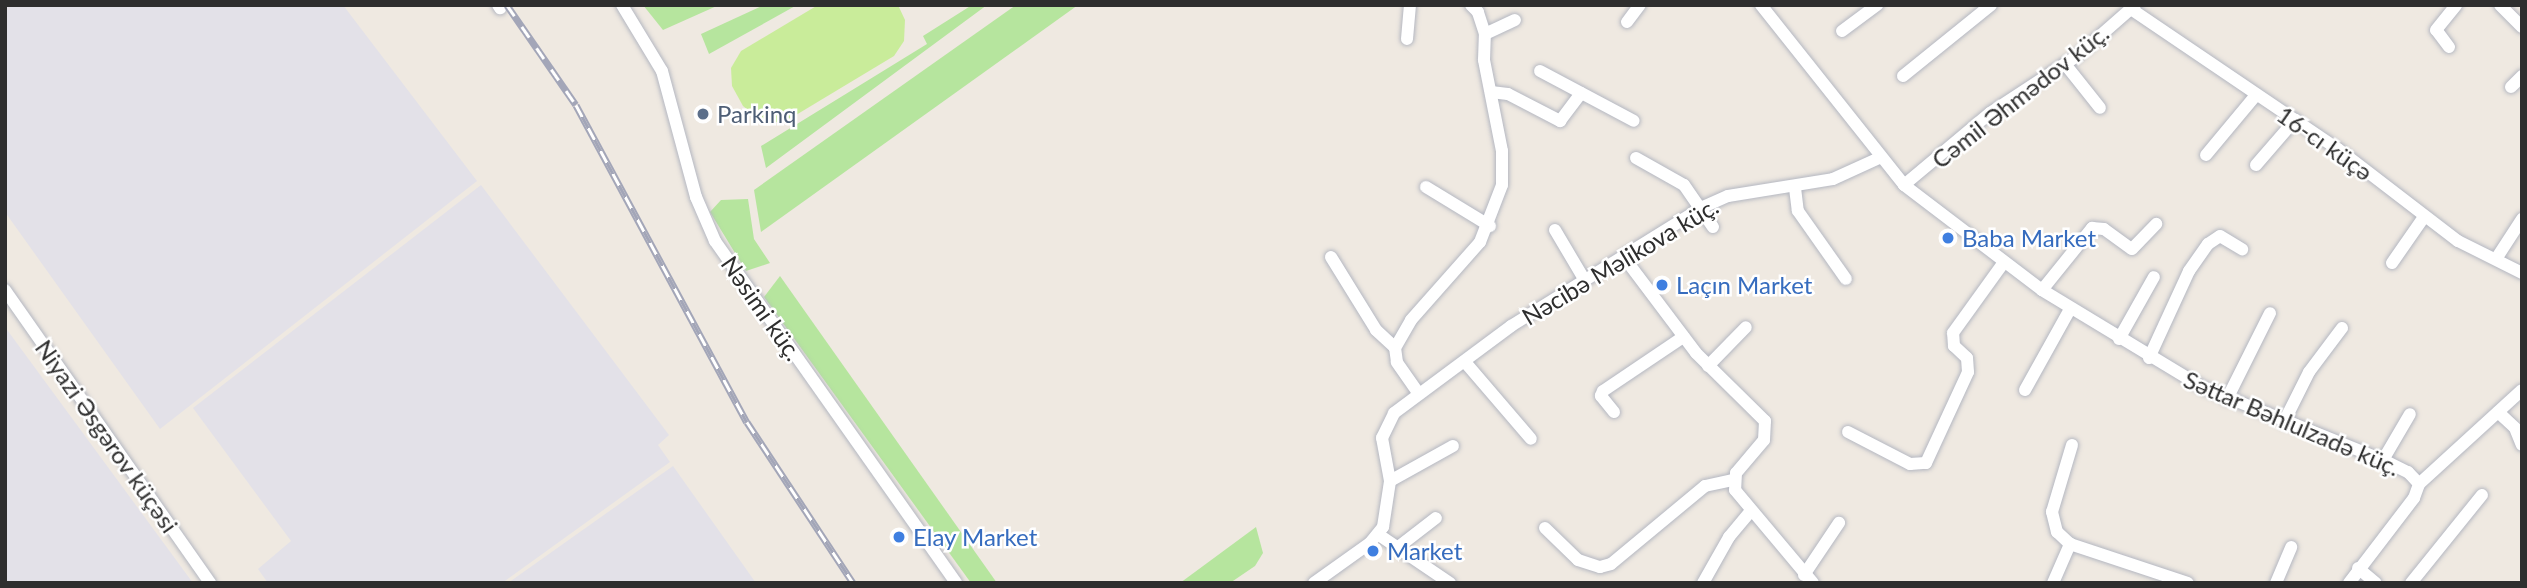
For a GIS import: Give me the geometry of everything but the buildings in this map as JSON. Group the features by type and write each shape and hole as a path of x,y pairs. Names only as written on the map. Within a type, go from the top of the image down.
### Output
{"street":[{"name":"Nəsimi küç.","path":"622,5 662,71 696,197 715,242 956,583"},
{"path":"1407,39 1410,5"},
{"path":"1419,394 1397,362 1395,348 1411,320 1466,259 1490,226 1503,167 1484,60 1483,22 1471,5"},
{"path":"1627,22 1640,5"},
{"name":"Səttar Bəhlulzadə küç.","path":"1761,5 1879,158 1904,185 2042,290 2149,358 2227,400 2383,460 2408,472 2419,484"},
{"path":"1842,31 1877,5"},
{"path":"1903,76 1991,5"},
{"path":"2449,47 2436,30 2456,5"},
{"name":"Cəmil Əhmədov küç.","path":"1904,185 1990,113 2065,64 2133,7"},
{"name":"16-cı küçə","path":"2133,7 2295,120 2424,217 2522,273"},
{"path":"2504,7 2522,27"},
{"path":"1485,34 1515,20"},
{"path":"2065,64 2100,108"},
{"path":"1540,71 1634,121"},
{"path":"2511,87 2522,76"},
{"path":"1491,92 1508,94 1560,121 1581,93"},
{"path":"2206,155 2256,95"},
{"path":"2256,165 2295,120"},
{"path":"1636,158 1684,185 1703,207 1713,227"},
{"name":"Nəcibə Məlikova küç.","path":"1390,481 1382,438 1384,426 1419,394 1584,279 1703,207 1728,196 1795,188 1833,179 1879,158"},
{"path":"1426,187 1490,226"},
{"path":"1795,188 1798,211 1846,279"},
{"path":"2392,263 2424,217"},
{"path":"2496,259 2522,219"},
{"path":"2042,290 2092,228 2105,229 2132,249 2156,224"},
{"path":"1555,230 1584,279"},
{"path":"2149,358 2189,271 2208,244 2220,236 2242,249"},
{"path":"1545,528 1578,560 1600,567 1611,564 1705,486 1733,480 1764,440 1765,421 1708,366 1683,337 1623,256"},
{"path":"1331,257 1376,330 1395,348"},
{"path":"1848,432 1910,464 1926,463 1968,372 1967,358 1954,346 1953,334 2004,262"},
{"path":"2119,340 2154,277"},
{"name":"Niyazi Əsgərov küçəsi","path":"5,290 210,583"},
{"path":"2025,390 2070,309"},
{"path":"2227,400 2270,313"},
{"path":"1708,366 1746,327"},
{"path":"2284,422 2309,372 2342,328"},
{"path":"1614,412 1601,396 1603,391 1683,337"},
{"path":"1465,362 1531,439"},
{"path":"2349,583 2414,498 2419,484 2522,390"},
{"path":"2498,412 2515,428 2522,444"},
{"path":"2383,460 2410,414"},
{"path":"2072,445 2052,512 2057,531 2070,544 2188,583"},
{"path":"1314,583 1379,535 1390,481 1453,446"},
{"path":"1733,480 1751,511 1808,579 1839,523"},
{"path":"2411,583 2482,495"},
{"path":"1703,583 1729,537 1751,511"},
{"path":"1397,548 1436,518"},
{"path":"1379,535 1450,583"},
{"path":"2053,583 2070,544"},
{"path":"2276,583 2291,547"},
{"path":"2358,568 2376,583"}],"shaded area":[{"path":"5,5 343,5 477,181 160,429 5,212"},
{"path":"481,185 669,435 658,445 670,462 502,583 268,583 258,569 291,541 193,408"},
{"path":"5,327 193,583 5,583"},
{"path":"673,466 756,583 508,583"}],"green space":[{"path":"643,5 719,5 663,30"},
{"path":"764,5 797,5 709,54 701,34"},
{"path":"818,5 898,5 905,20 904,41 894,56 791,118 773,123 758,118 743,106 732,86 731,68 741,51"},
{"path":"972,5 987,5 766,168 761,146 927,44 923,36"},
{"path":"1016,5 1078,5 761,232 754,190"},
{"path":"748,199 754,239 770,263 746,271 710,212 721,200"},
{"path":"780,276 997,583 971,583 764,297"},
{"path":"1256,527 1263,553 1255,566 1230,583 1180,583"}],"railway":[{"path":"507,5 576,105 747,422 853,583"}],"place":[{"name":"Parkinq","path":"703,114"},
{"name":"Baba Market","path":"1948,238"},
{"name":"Laçın Market","path":"1662,285"},
{"name":"Elay Market","path":"899,537"},
{"name":"Market","path":"1373,551"}]}
